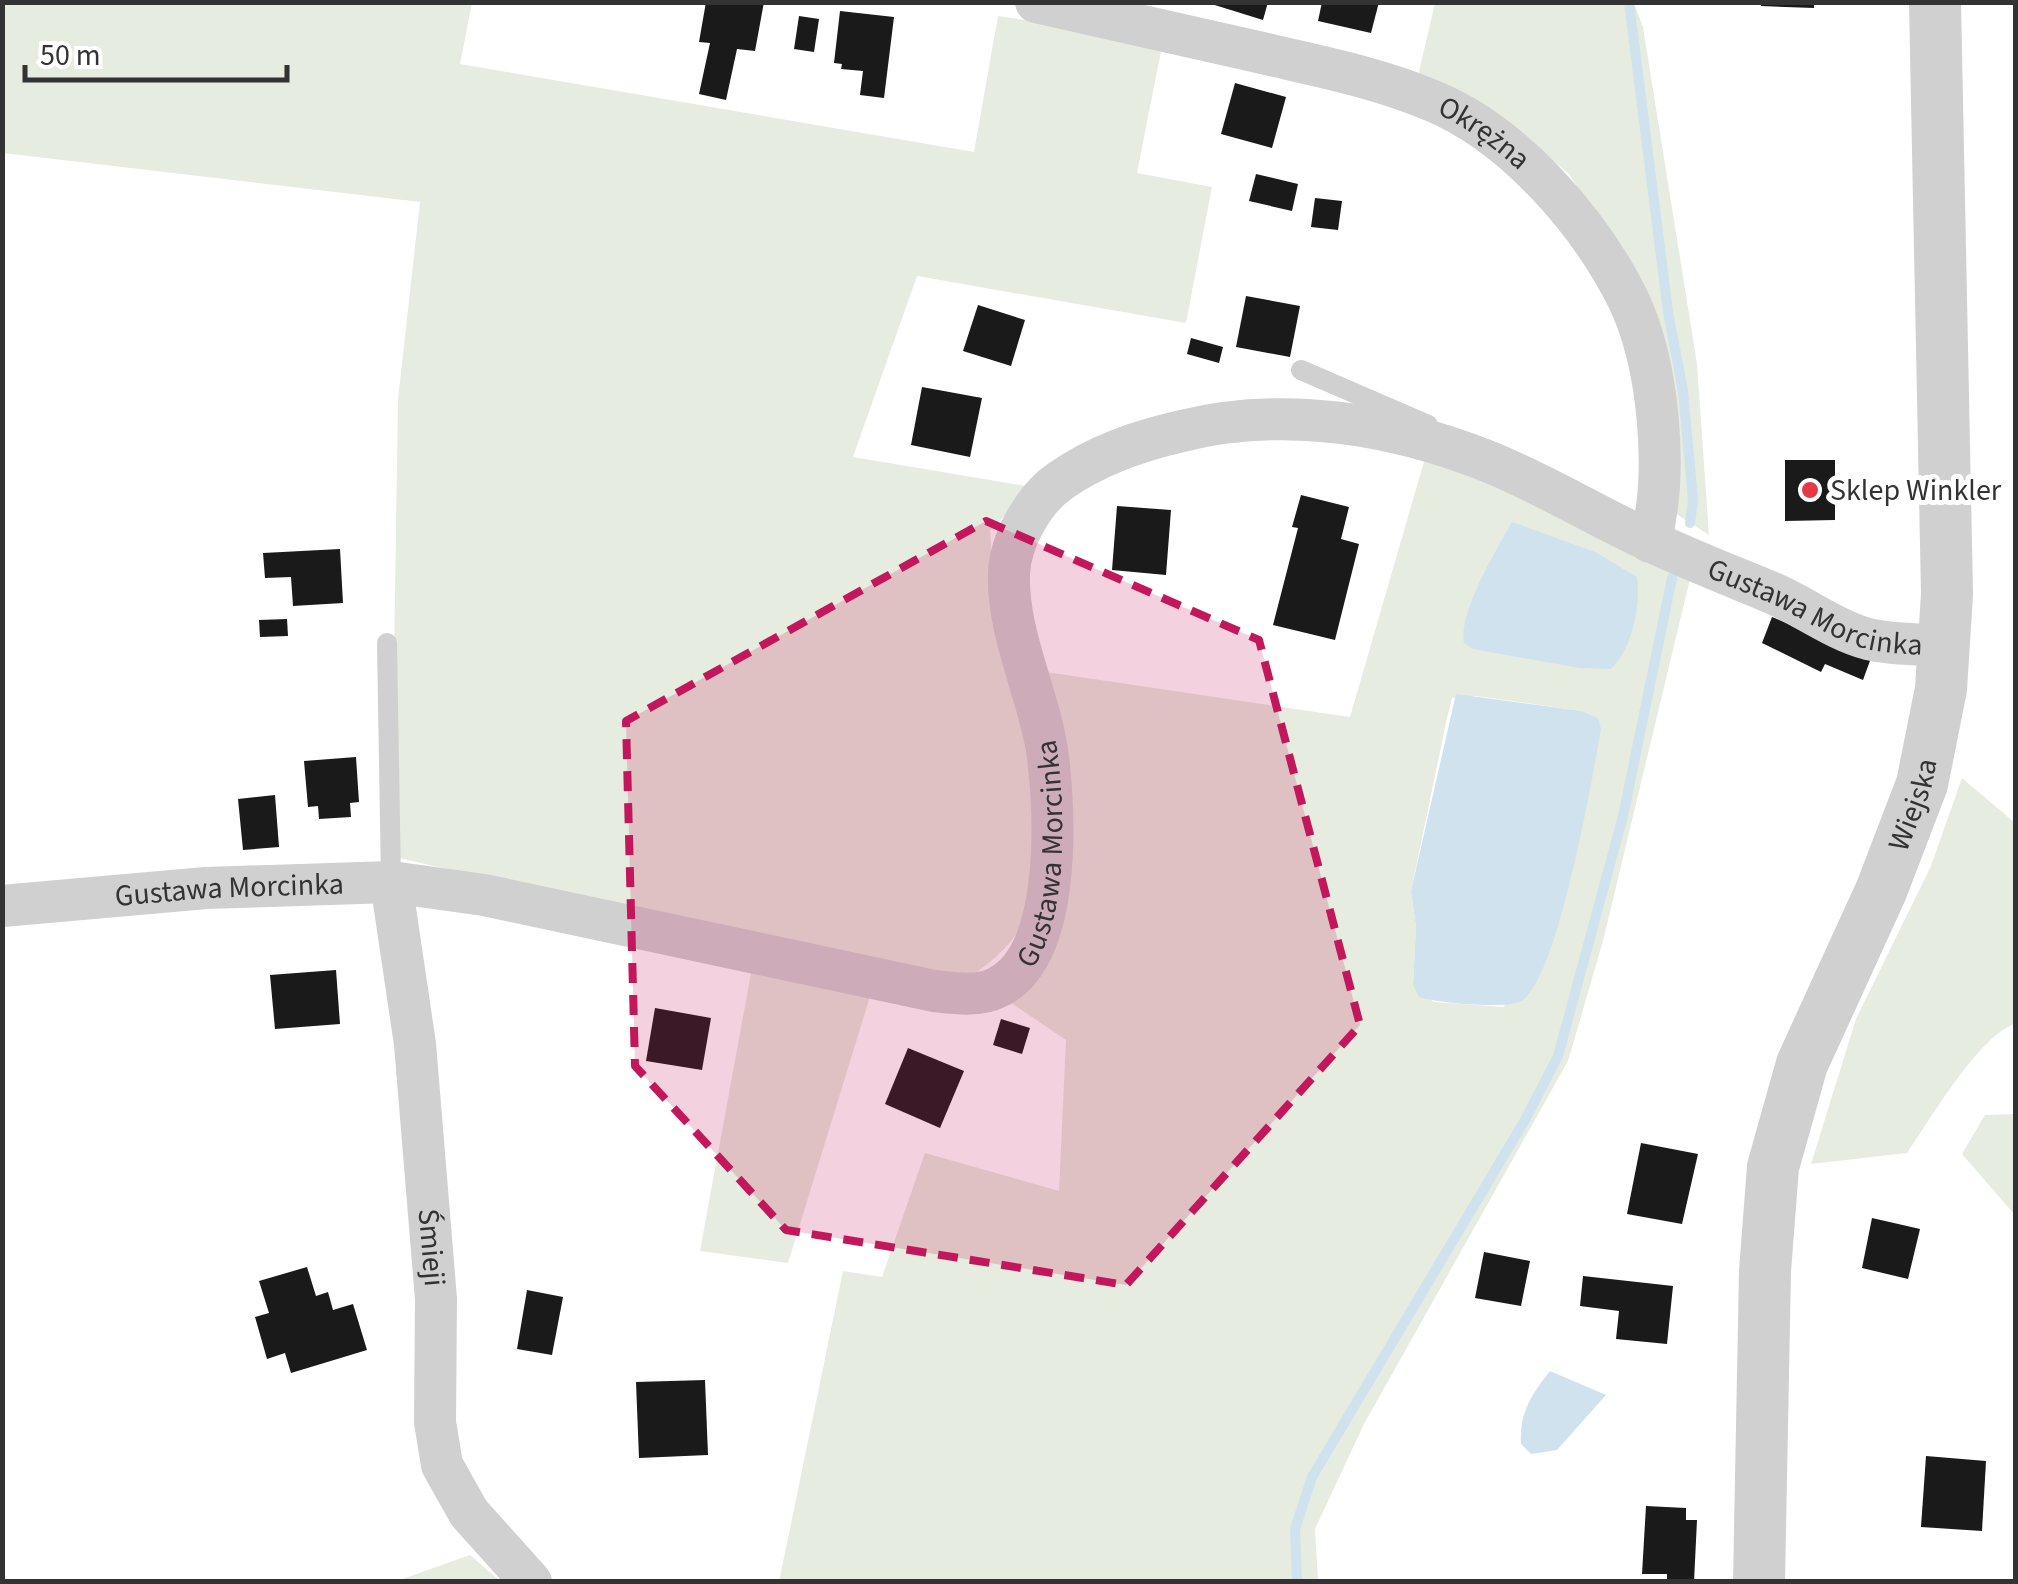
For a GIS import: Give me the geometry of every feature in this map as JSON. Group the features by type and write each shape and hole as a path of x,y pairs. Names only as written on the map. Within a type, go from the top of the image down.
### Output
{"street":[{"name":"Okrężna","path":"1036,2 1343,71 1435,102 1507,147 1594,244 1628,300 1652,374 1661,500 1650,542"},
{"name":"Wiejska","path":"1758,1582 1766,1271 1773,1167 1802,1064 1912,813 1935,734 1946,646 1935,2"},
{"name":"Gustawa Morcinka","path":"2,906 206,888 391,882 484,895 934,990 961,994 996,988 1024,963 1042,929 1052,822 1048,757 1012,614 1009,571 1022,525 1056,483 1108,452 1226,420 1292,419 1364,426 1470,455 1650,542 1784,597 1865,638 1946,646"},
{"name":"Śmieji","path":"391,882 400,924 418,1084 436,1299 436,1422 442,1465 468,1514 531,1582"}],"lane":[{"path":"1302,370 1405,412 1470,455"},
{"path":"387,644 391,882"}],"highlighted area":[{"path":"986,521 1259,640 1360,1025 1126,1285 786,1230 635,1066 626,721"}],"shaded area":[{"path":"3,3 472,3 460,64 974,152 998,16 1163,41 1137,173 1212,187 1186,323 917,276 853,457 1032,487 990,531 995,599 1027,757 1035,839 1033,879 1025,916 1002,951 970,977 583,901 391,856 398,399 420,202 3,153"},
{"path":"1435,3 1634,3 1643,27 1697,364 1709,535 1672,511 1623,260 1569,174 1546,155 1417,80"},
{"path":"1425,458 1474,474 1690,579 1603,941 1568,1061 1364,1424 1315,1529 1318,1581 779,1582 843,1271 882,1277 925,1153 1059,1191 1066,1040 1004,998 1024,977 1046,672 1350,717","holes":["1476,696 1582,711 1598,718 1504,1007 1434,1002 1413,985 1416,927 1411,891 1452,698"]},
{"path":"1962,778 2015,823 2015,1024 2001,1031 1971,1061 1907,1153 1811,1164 1856,1019 1931,866"},
{"path":"752,968 872,990 788,1263 700,1251"},
{"path":"2016,1114 2015,1215 1962,1154 1985,1115"},
{"path":"470,1555 500,1581 397,1581"}],"water":[{"path":"1512,522 1595,552 1637,577 1633,626 1611,669 1580,668 1473,649 1464,643 1473,599"},
{"path":"1456,694 1582,711 1598,718 1601,729 1582,830 1549,953 1523,1000 1504,1005 1428,999 1419,997 1413,985 1416,927 1411,891"},
{"path":"1550,1371 1606,1395 1557,1450 1531,1454 1521,1444 1524,1414"}],"building":[{"path":"706,2 764,2 755,51 737,49 726,100 699,94 710,43 699,42"},
{"path":"1205,2 1268,2 1263,20"},
{"path":"1322,2 1379,2 1371,33 1318,21"},
{"path":"1761,2 1814,2 1814,8 1761,6"},
{"path":"840,11 894,17 884,98 860,95 863,71 841,69 842,64 834,63"},
{"path":"799,16 819,19 814,52 794,49"},
{"path":"1235,83 1286,97 1272,148 1221,134"},
{"path":"1256,174 1298,184 1292,211 1249,201"},
{"path":"1315,198 1342,201 1338,230 1311,227"},
{"path":"1246,296 1300,306 1290,357 1236,347"},
{"path":"978,305 1025,320 1011,366 963,351"},
{"path":"1191,338 1223,347 1219,363 1187,354"},
{"path":"922,387 982,398 970,457 911,445"},
{"name":"Sklep Winkler","path":"1785,460 1835,460 1835,520 1785,521"},
{"path":"1301,495 1349,507 1341,539 1359,544 1335,640 1273,625 1298,528 1292,527"},
{"path":"1117,506 1171,510 1166,575 1112,570"},
{"path":"340,549 343,603 293,606 291,577 265,578 263,553"},
{"path":"1772,617 1871,658 1863,680 1825,664 1821,672 1762,643"},
{"path":"287,619 288,636 260,637 259,620"},
{"path":"356,757 359,802 350,803 351,817 319,819 318,806 308,807 304,761"},
{"path":"275,795 279,847 243,850 238,799"},
{"path":"336,970 340,1024 275,1029 270,975"},
{"path":"655,1008 711,1018 702,1070 646,1061"},
{"path":"1001,1019 1030,1028 1022,1054 993,1045"},
{"path":"908,1048 964,1071 940,1128 885,1104"},
{"path":"1641,1143 1698,1154 1682,1224 1627,1214"},
{"path":"1872,1218 1920,1229 1908,1279 1862,1268"},
{"path":"1484,1252 1530,1261 1521,1306 1475,1298"},
{"path":"307,1267 316,1296 328,1292 333,1310 353,1304 367,1350 291,1373 285,1353 267,1359 255,1317 269,1313 259,1281"},
{"path":"1583,1276 1673,1286 1667,1344 1616,1339 1619,1311 1580,1306"},
{"path":"527,1290 563,1297 552,1355 517,1349"},
{"path":"705,1380 708,1455 639,1458 636,1382"},
{"path":"1926,1456 1986,1461 1982,1531 1921,1527"},
{"path":"1646,1506 1686,1508 1686,1520 1697,1520 1694,1582 1667,1582 1667,1574 1642,1574"}],"waterway":[{"path":"1629,2 1668,312 1683,391 1693,500 1690,523"},
{"path":"1297,1582 1295,1529 1312,1477 1525,1120 1558,1056 1623,816 1672,578"}],"place":[{"name":"Sklep Winkler","path":"1810,490"}]}
